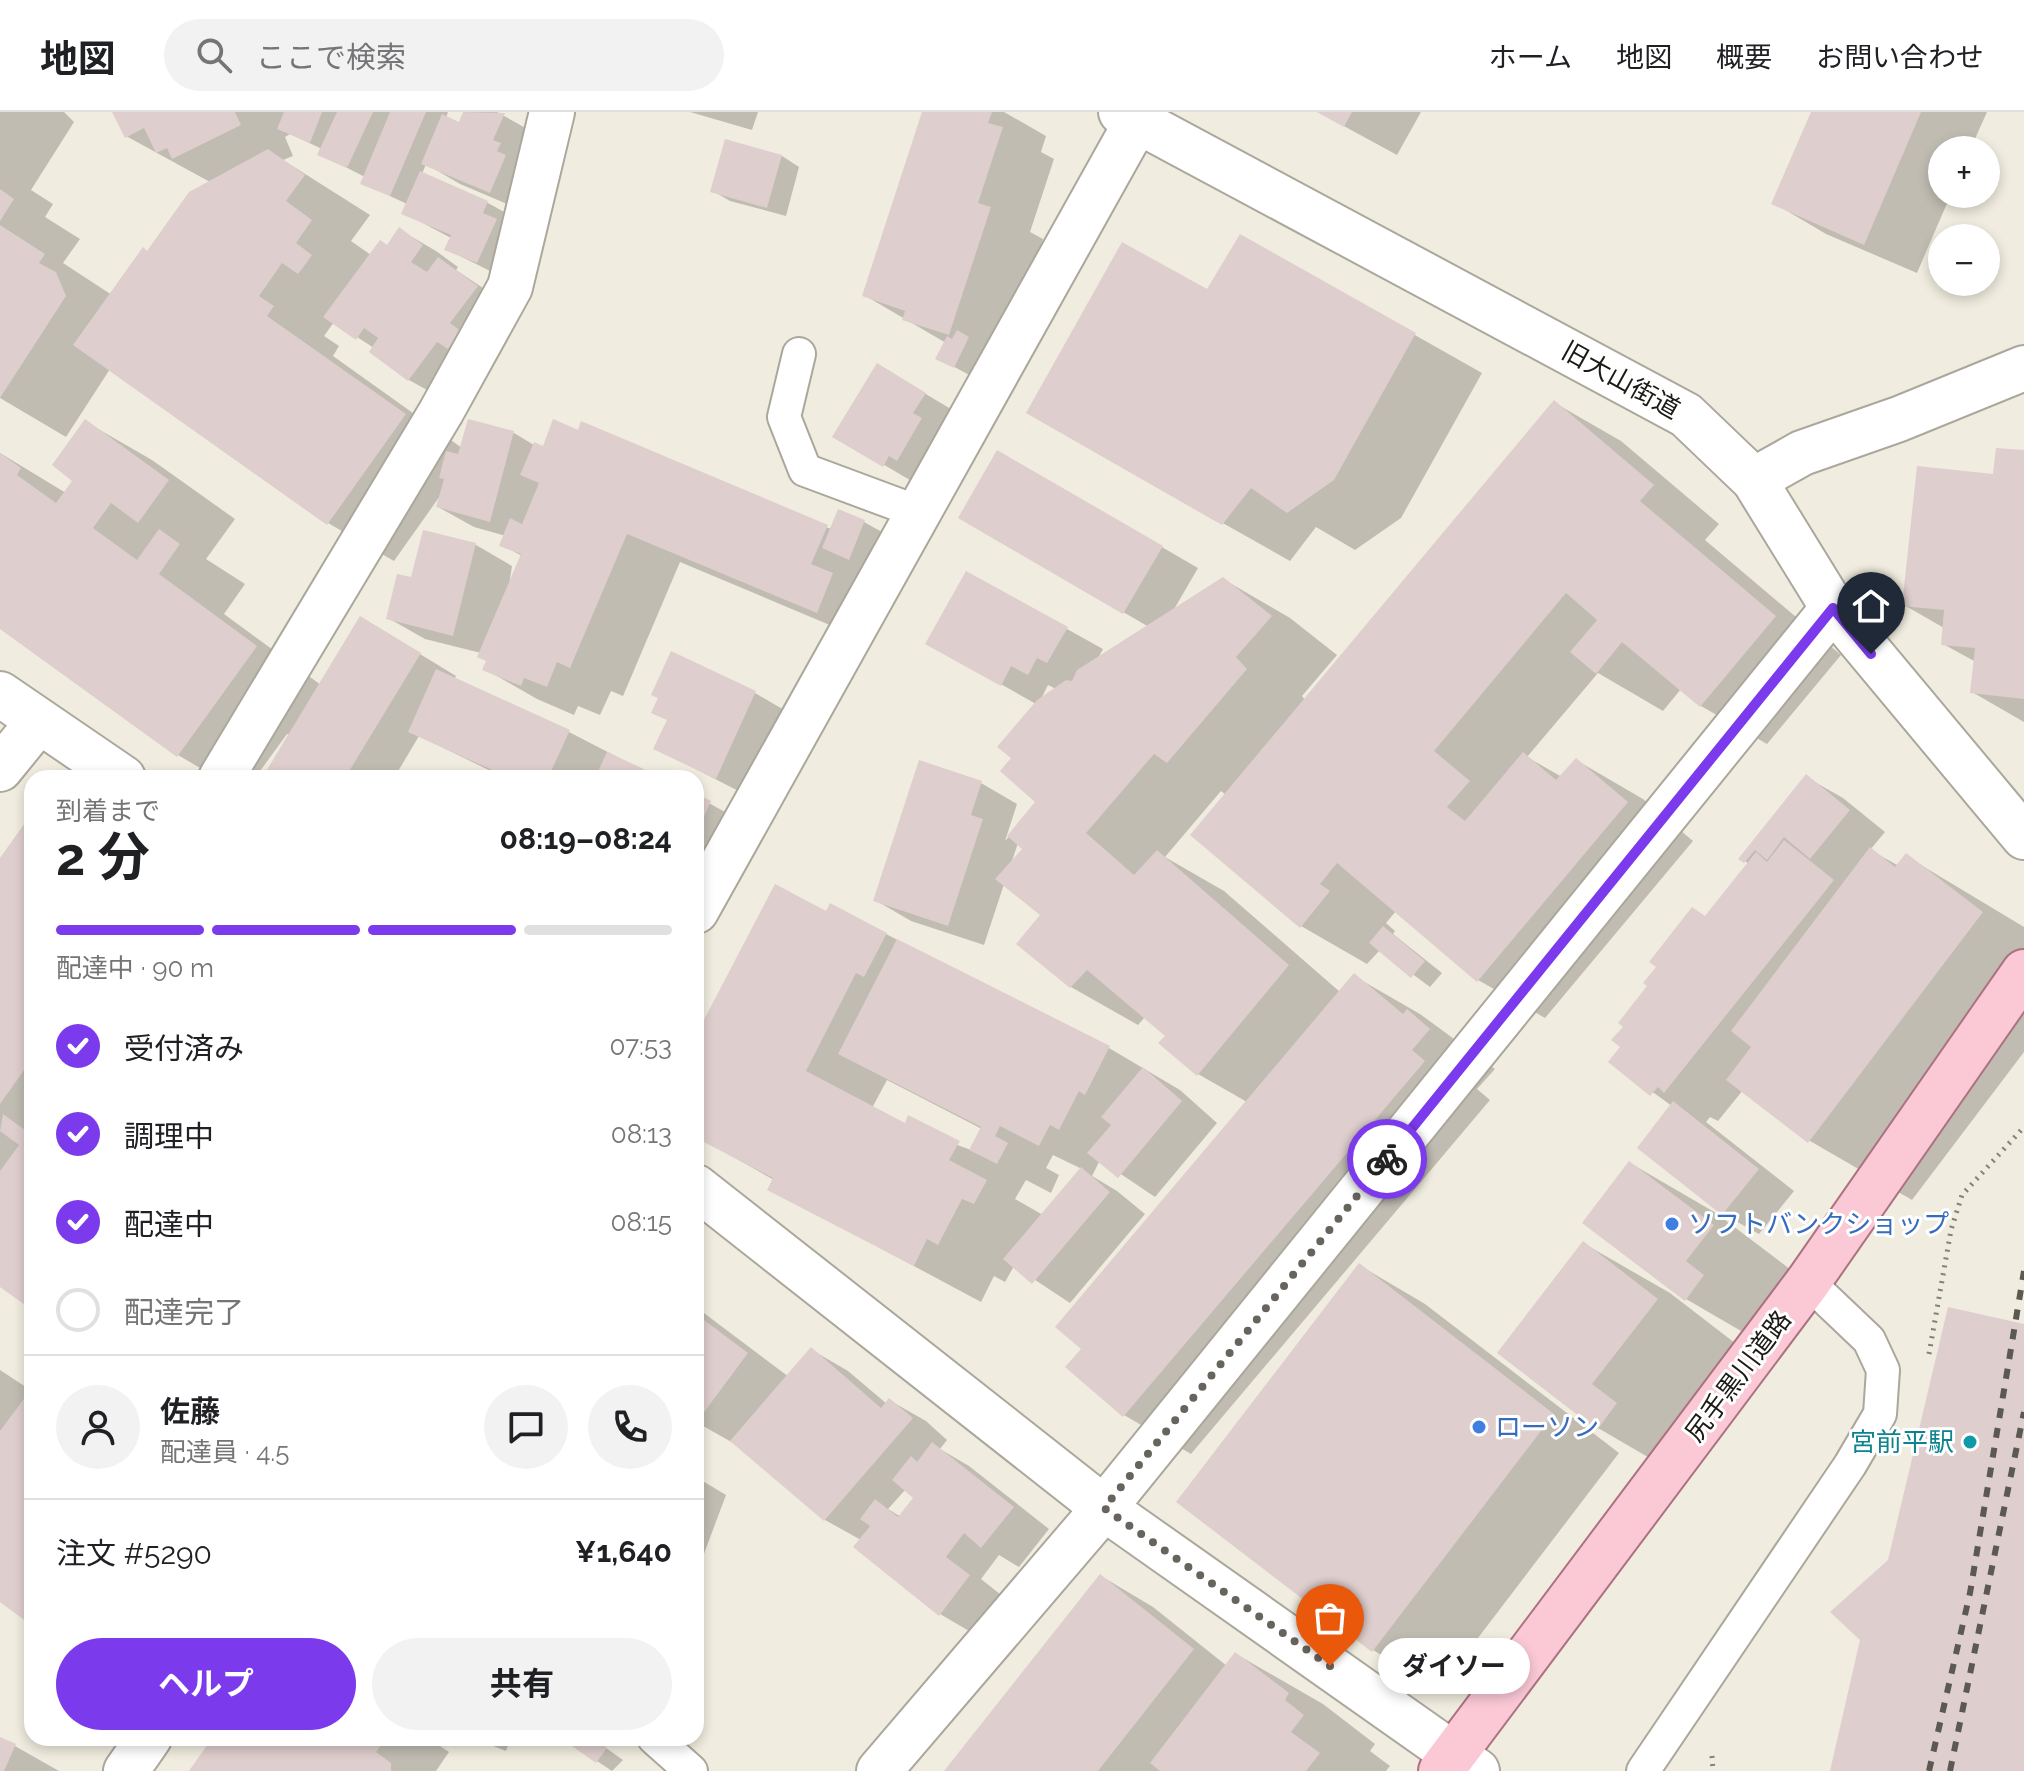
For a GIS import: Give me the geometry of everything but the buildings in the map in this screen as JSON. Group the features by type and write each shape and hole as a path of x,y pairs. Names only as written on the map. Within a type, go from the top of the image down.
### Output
{"main road":[{"name":"尻手黒川道路","path":"1458,1765 1808,1282 2024,972"}],"street":[{"path":"226,770 441,412 510,287 552,112"},
{"path":"704,897 918,512 1133,115"},
{"name":"旧大山街道","path":"1133,115 1686,415 1754,480 1833,608 2024,837"},
{"path":"1754,480 1802,453 1899,419 2024,368"},
{"path":"879,1771 1104,1508 1833,608"},
{"path":"0,694 111,770"},
{"path":"0,769 39,721"},
{"path":"704,1193 1104,1508 1458,1765"},
{"path":"126,1771 143,1746"}],"lane":[{"path":"799,354 784,417 805,470 918,512"},
{"path":"1643,1771 1850,1465 1880,1414 1883,1370 1869,1340 1808,1282"},
{"path":"663,1746 691,1771"}],"railway":[{"path":"1929,1771 1970,1593 2024,1271"},
{"path":"1950,1771 2024,1412"}],"way so far":[{"path":"1330,1666 1104,1508 1387,1159"}],"place":[{"name":"ソフトバンクショップ","path":"1672,1224"},
{"name":"ローソン","path":"1479,1427"},
{"name":"宮前平駅","path":"1970,1442"},
{"name":"ダイソー","path":"1330,1666"}],"route":[{"path":"1387,1159 1833,608 1871,654"}]}
